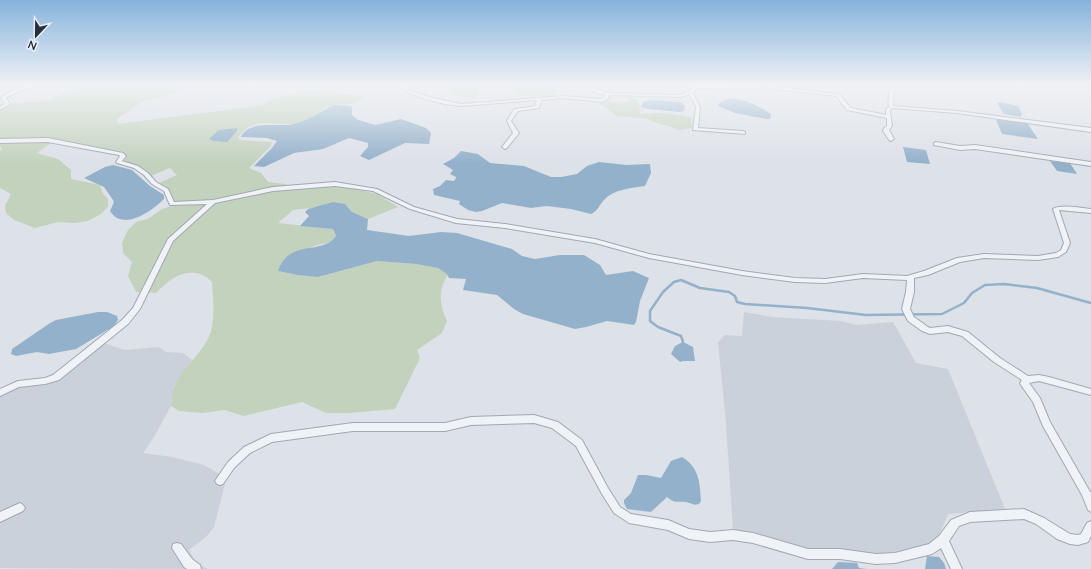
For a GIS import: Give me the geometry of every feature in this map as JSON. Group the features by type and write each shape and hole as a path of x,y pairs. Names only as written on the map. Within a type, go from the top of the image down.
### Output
{"street":[{"path":"506,147 516,133 510,122 516,111"},
{"path":"698,111 695,129 743,133"},
{"path":"857,111 889,117"},
{"path":"888,111 890,126 886,129 886,131 891,139"},
{"path":"933,111 957,112 1091,130"},
{"path":"0,141 48,140 121,154 123,156 119,162 136,167 146,174 154,183 166,190 172,204 213,202 273,189 321,185 347,185 375,190 412,208 456,221 505,226 595,241 649,256 742,273 812,281 830,281 863,276 898,279 911,277 959,260 984,256 1038,258 1058,255 1064,251 1067,242 1056,209 1091,211"},
{"path":"936,144 960,148 975,147 1091,164"},
{"path":"0,393 18,384 45,381 56,378 124,322 136,309 170,240 213,202"},
{"path":"911,277 910,292 906,309 911,319 925,329 948,329 965,334 997,360 1027,379 1039,378 1049,380 1091,392"},
{"path":"1027,379 1024,383 1037,400 1046,423 1086,493 1091,507"},
{"path":"220,481 231,465 247,450 271,438 302,433 353,428 445,427 471,421 534,419 556,425 579,443 617,510 629,518 668,525 688,534 710,538 733,535 753,538 808,554 840,554 876,559 895,558 932,549 943,540 956,524 970,518 1024,514 1040,521 1061,535 1070,539 1078,540 1084,538 1091,526"},
{"path":"0,517 20,508"},
{"path":"943,540 957,569"},
{"path":"177,548 188,563 196,569"}],"shaded area":[{"path":"744,312 772,317 841,321 857,325 893,322 916,363 948,369 1005,509 948,514 940,533 933,544 890,553 874,554 810,548 785,544 733,531 726,423 718,342 725,335 742,336"},
{"path":"104,343 125,350 159,347 166,352 183,353 192,360 174,385 171,406 154,437 143,453 172,457 204,465 220,474 225,484 214,527 206,537 189,550 197,564 208,569 0,568 0,396 19,387 53,382 62,378"}],"green space":[{"path":"0,111 129,111 117,119 118,124 221,111 322,111 298,123 265,123 252,125 246,129 238,137 240,140 272,142 271,146 249,168 261,173 268,182 285,184 300,189 327,187 353,188 377,194 398,207 368,219 352,212 345,204 293,210 278,223 333,229 336,236 331,242 314,246 278,271 318,277 377,261 416,264 438,268 448,274 442,286 441,292 442,308 447,321 442,333 417,350 420,358 395,409 349,413 326,413 302,402 244,416 224,410 202,413 179,411 171,406 175,385 208,339 211,331 213,313 212,282 205,276 197,273 190,273 183,274 169,281 156,293 136,292 128,276 132,262 123,253 122,243 128,230 136,222 148,219 162,209 172,206 175,202 171,194 160,187 159,183 177,175 170,168 151,176 139,166 125,162 125,156 122,152 55,140 37,153 58,159 71,170 71,179 100,185 103,194 108,199 108,207 101,214 88,221 74,223 58,222 35,228 14,220 6,213 5,206 11,194 0,188 0,151 2,149 0,146"},
{"path":"610,111 640,111 640,114 665,113 691,117 692,128 678,130 650,121 649,119 617,116"}],"water":[{"path":"323,111 352,111 352,115 358,120 375,125 401,119 426,128 431,133 429,144 405,143 369,160 360,156 368,147 368,143 349,138 323,149 294,153 264,167 254,166 277,141 267,138 241,137 245,131 259,126 291,125"},
{"path":"665,111 684,111 680,112"},
{"path":"729,111 765,111 771,114 770,119 766,119"},
{"path":"1002,111 1020,111 1022,114 1021,117 1004,114"},
{"path":"996,120 1027,123 1038,139 1002,134"},
{"path":"237,128 237,131 227,142 209,139 219,130"},
{"path":"903,147 926,150 930,164 907,162"},
{"path":"461,151 478,154 490,163 524,166 551,177 577,174 587,166 599,162 626,165 650,164 651,173 645,186 634,187 613,193 608,196 597,210 591,214 571,209 547,206 531,208 502,203 476,212 468,210 459,204 460,201 434,195 433,189 440,186 446,180 454,181 456,178 450,174 453,170 443,164 454,158"},
{"path":"1050,161 1070,163 1077,174 1057,171"},
{"path":"113,165 132,170 150,186 164,195 164,199 145,214 130,220 122,220 116,217 110,211 114,202 104,187 84,178 105,167"},
{"path":"333,202 345,204 352,212 368,219 367,230 409,236 441,232 457,233 512,249 522,256 535,259 560,255 584,255 600,265 606,275 633,271 649,278 640,301 636,322 634,325 607,321 575,329 523,314 514,309 497,295 463,290 466,279 449,278 447,274 438,268 416,264 377,261 318,277 278,271 283,261 290,254 323,245 330,242 336,236 333,229 300,226 309,216 305,212 308,209"},
{"path":"98,312 107,312 117,316 118,320 114,326 76,349 49,354 37,352 16,356 11,354 12,349 56,320"},
{"path":"683,342 693,347 695,361 680,362 671,354 675,346"},
{"path":"682,457 688,461 698,476 701,501 699,504 694,505 686,502 674,501 667,497 651,512 627,509 624,500 631,493 638,475 661,478 671,461"},
{"path":"927,556 939,557 944,563 946,569 925,569"},
{"path":"838,562 857,563 859,568 866,569 832,569"}],"waterway":[{"path":"683,342 681,336 658,327 650,321 650,311 663,292 674,282 681,280 700,288 729,292 735,296 737,302 745,304 807,308 866,315 942,314 964,303 972,293 985,285 1004,284 1037,288 1091,303"}]}
